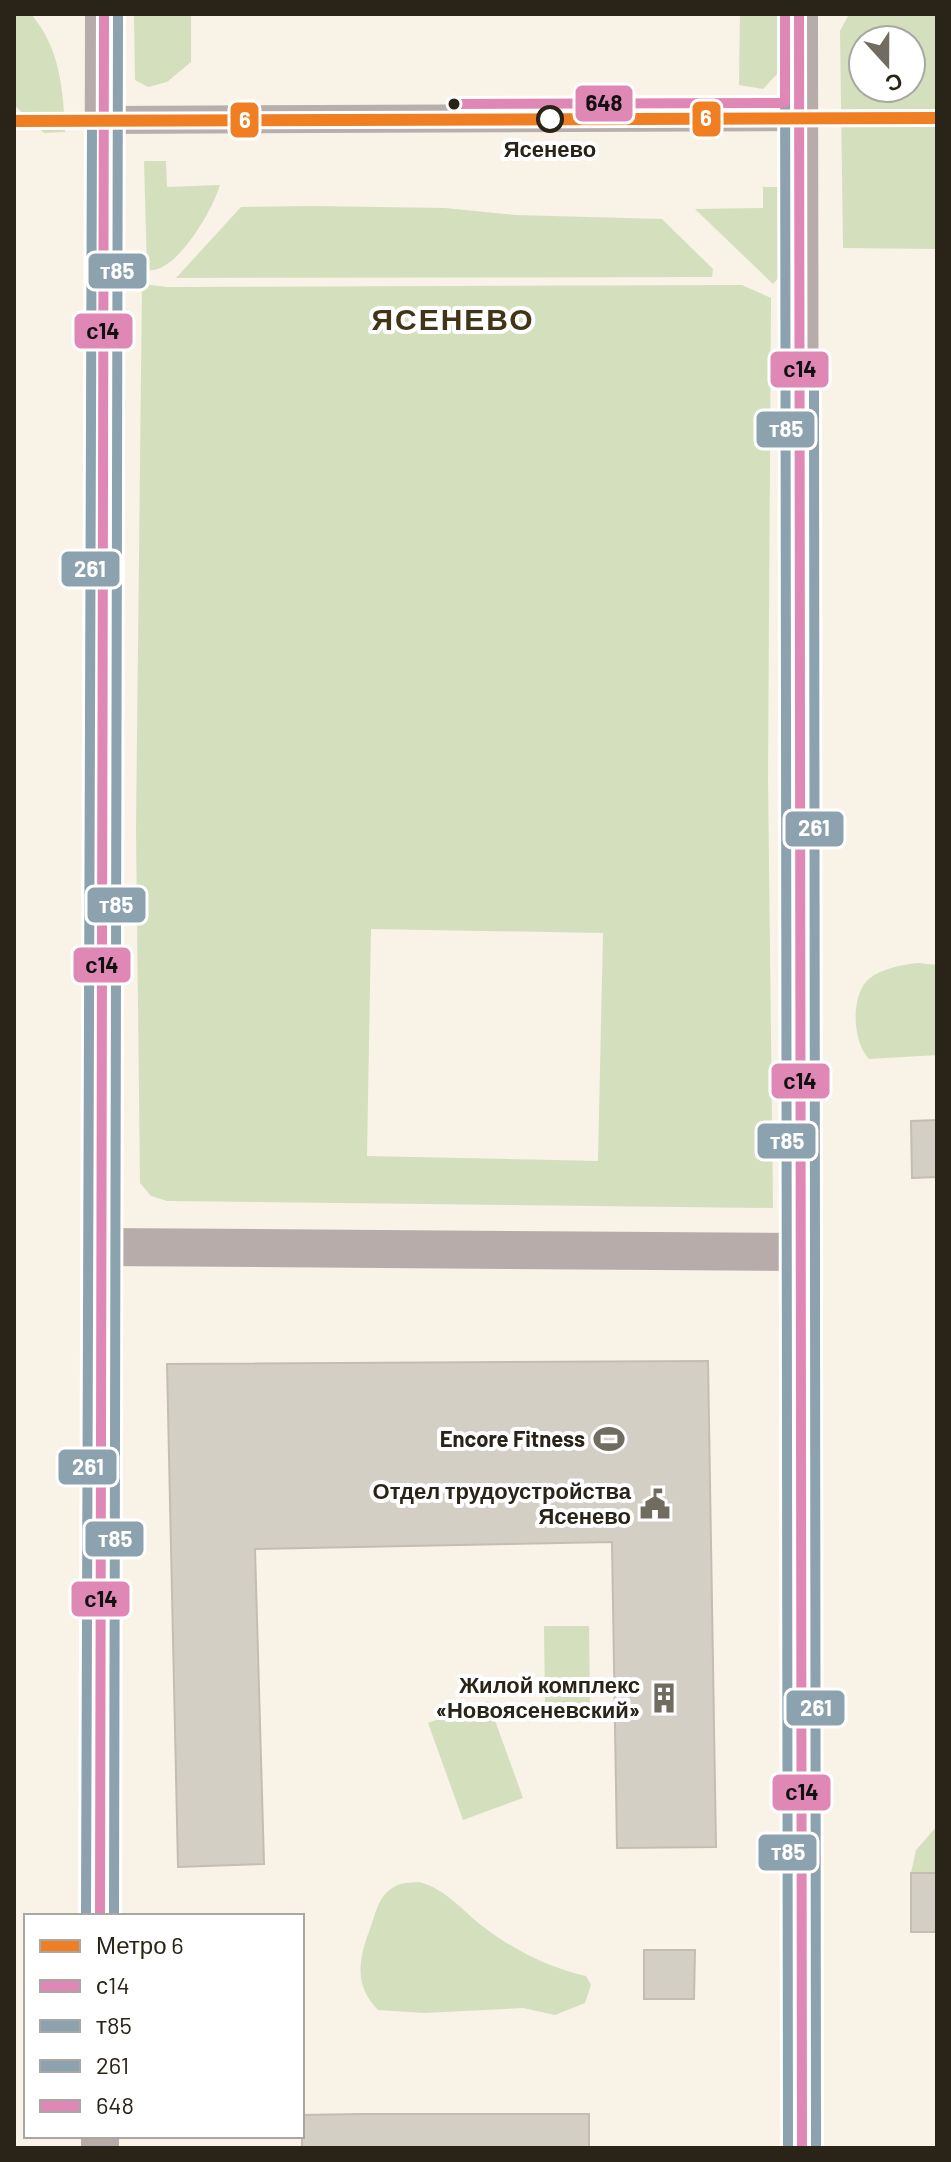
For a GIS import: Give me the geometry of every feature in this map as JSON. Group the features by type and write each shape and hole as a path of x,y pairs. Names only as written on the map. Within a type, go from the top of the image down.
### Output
{"main road":[{"path":"100,1914 104,14"},
{"path":"799,14 802,2148"},
{"path":"102,1247 801,1252"}],"street":[{"path":"106,120 799,117"}],"green space":[{"path":"14,14 31,14 48,41 61,85 65,132 44,133 14,105"},
{"path":"134,14 191,14 191,62 167,82 148,87 135,80"},
{"path":"740,14 781,14 779,72 763,89 739,85"},
{"path":"849,14 937,14 937,249 843,248 840,31"},
{"path":"144,161 166,161 167,187 220,185 210,209 181,252 158,269 147,270"},
{"path":"763,187 781,187 783,273 773,284 695,209 763,208"},
{"path":"241,207 445,208 516,215 662,219 713,269 712,277 176,278"},
{"path":"142,284 167,287 742,285 771,298 768,779 773,1208 167,1201 151,1196 140,1183 136,829","holes":["371,929 603,933 598,1161 367,1156"]},
{"path":"918,963 937,965 937,1055 869,1059 859,1041 856,1018 856,1006 864,985 881,972"},
{"path":"544,1626 589,1626 590,1704 545,1704"},
{"path":"488,1701 523,1798 463,1820 428,1723"},
{"path":"937,1826 937,1873 911,1873 916,1850"},
{"path":"419,1882 446,1895 485,1928 520,1951 586,1976 591,1985 585,2003 555,2015 523,2008 424,2013 378,2010 365,1991 360,1971 366,1940 384,1895 400,1884"}],"building":[{"path":"937,1120 937,1177 912,1178 911,1121"},
{"name":"Жилой комплекс «Новоясеневский»","path":"708,1361 716,1847 617,1848 612,1542 255,1549 264,1864 178,1867 167,1364"},
{"path":"911,1873 937,1873 937,1932 911,1932"},
{"path":"644,1950 695,1950 694,1999 644,1999"},
{"path":"589,2114 589,2148 302,2148 304,2115"}],"metro line":[{"name":"6","path":"14,121 937,118"}],"transit line":[{"name":"с14","path":"100,1914 104,14"},
{"name":"т85","path":"114,1914 118,14"},
{"name":"т85","path":"785,14 788,2148"},
{"name":"648","path":"454,104 785,103 785,14"},
{"name":"с14","path":"799,14 802,2148"},
{"name":"261","path":"86,1914 92,120"},
{"name":"261","path":"814,389 816,2148"}],"place":[{"name":"Ясенево","path":"550,119"},
{"name":"Encore Fitness","path":"609,1439"},
{"name":"Отдел трудоустройства Ясенево","path":"655,1504"},
{"name":"Жилой комплекс «Новоясеневский»","path":"664,1698"}],"district":[{"name":"ЯСЕНЕВО","path":"453,320"}]}
